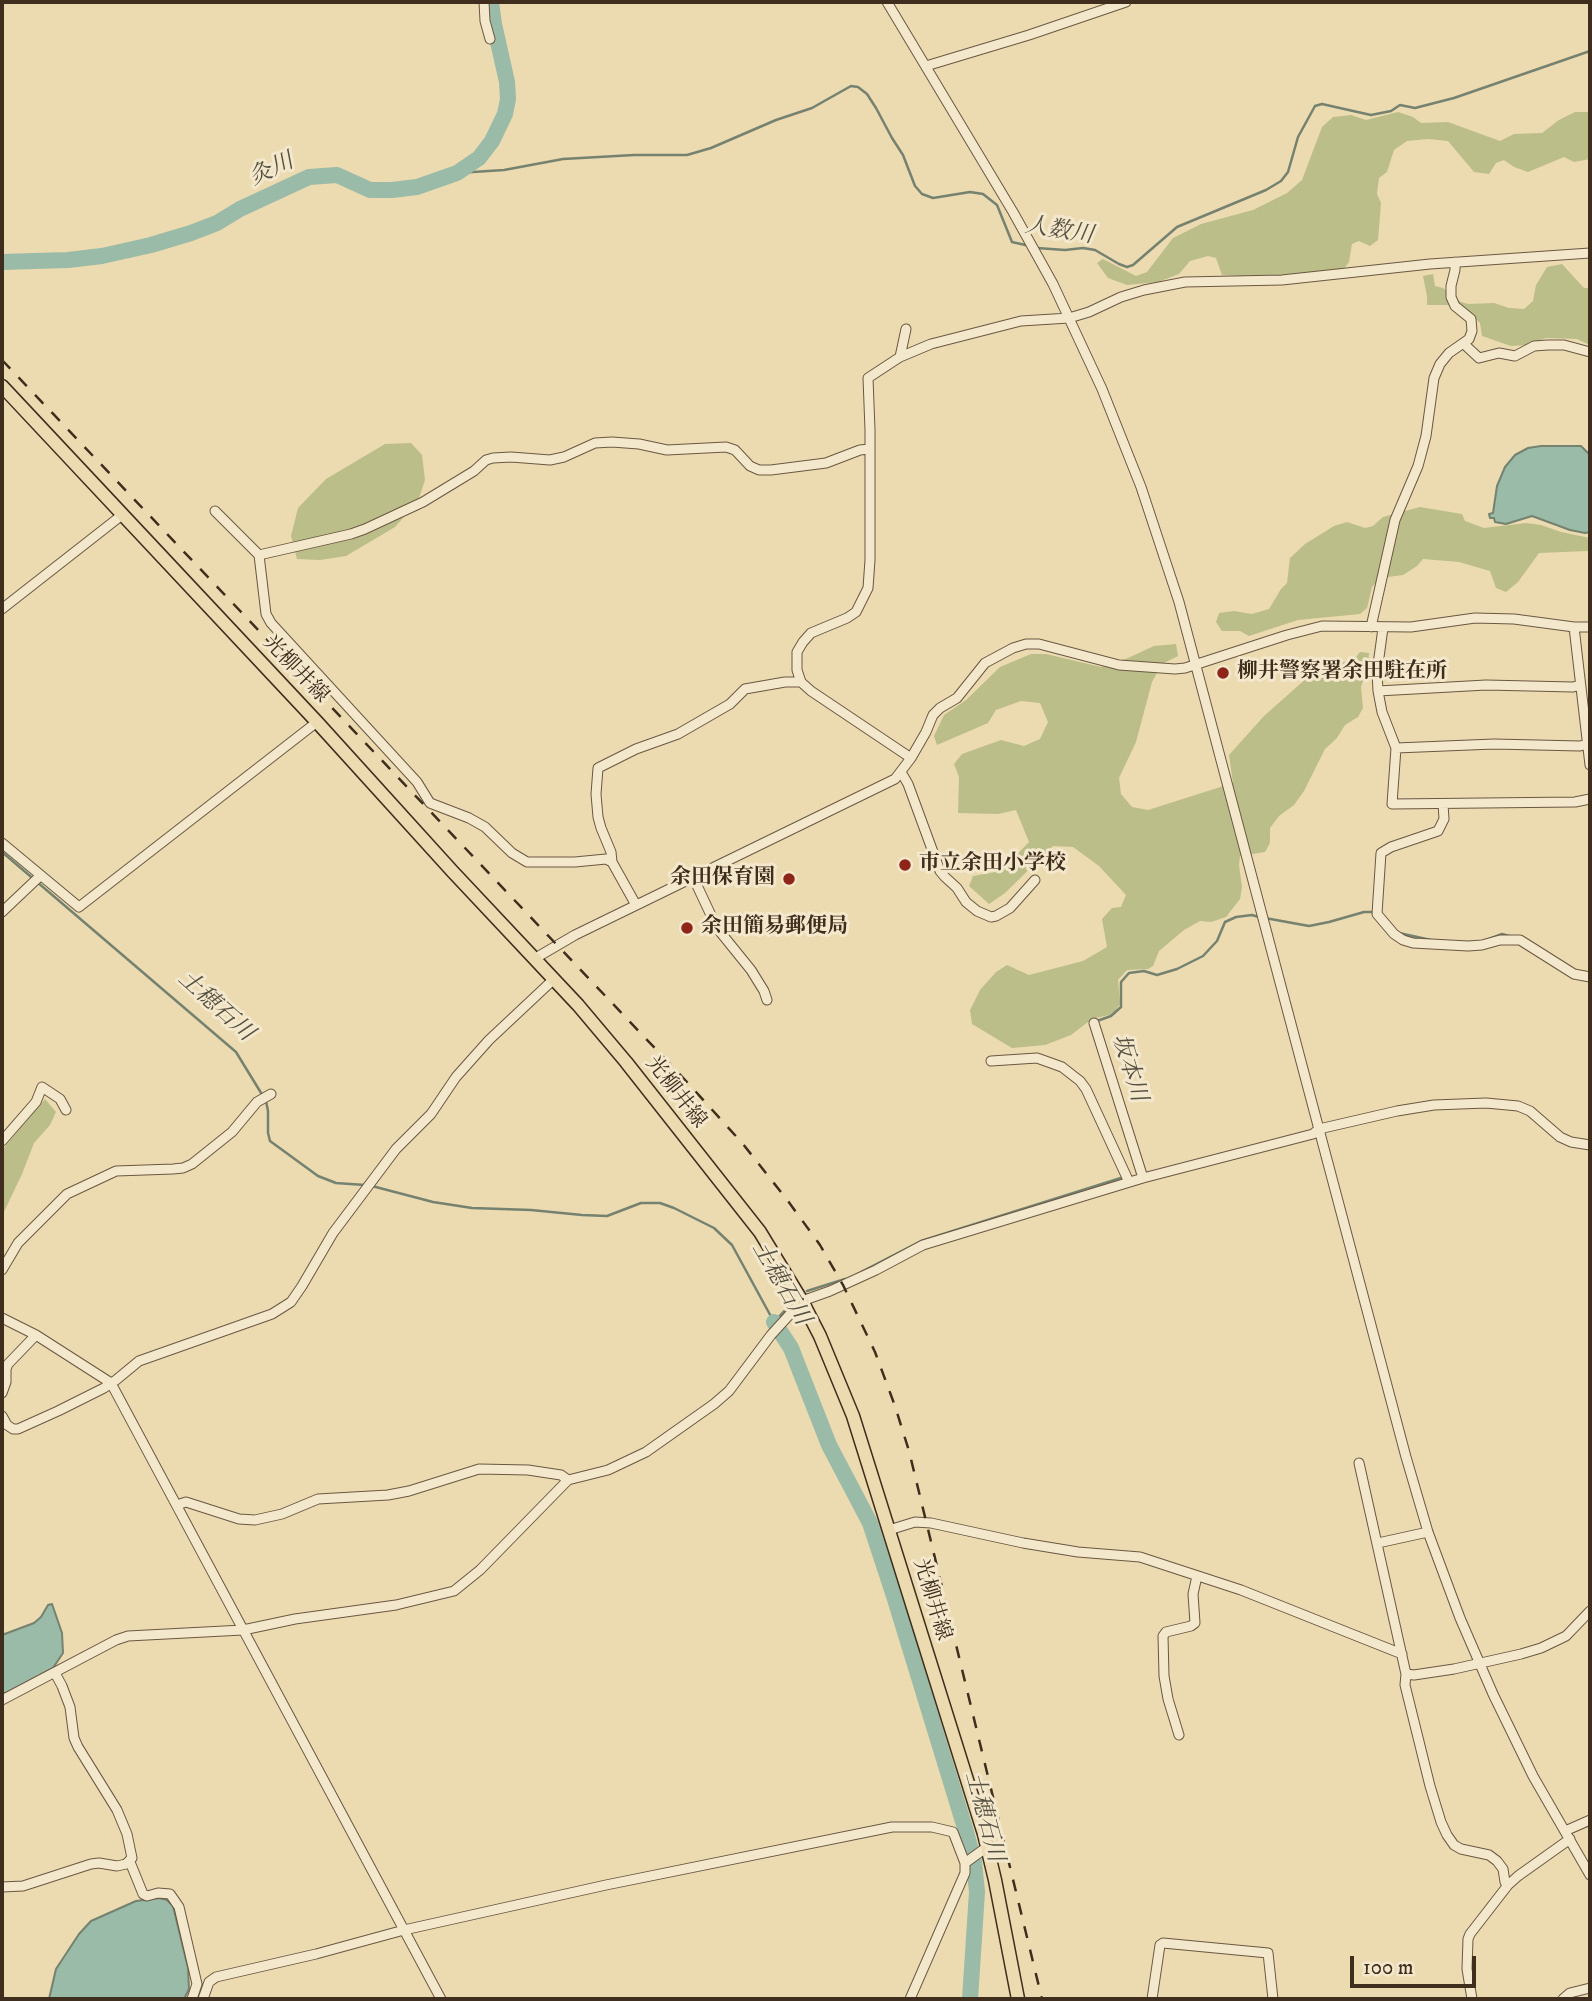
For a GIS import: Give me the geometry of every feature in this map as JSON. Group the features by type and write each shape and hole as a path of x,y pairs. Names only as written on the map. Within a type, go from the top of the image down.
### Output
{"main road":[{"name":"光柳井線","path":"2,386 317,722 600,1030 760,1232 802,1301 842,1386 853,1416 998,1891 1018,1999"}],"street":[{"path":"484,2 490,39"},
{"path":"887,2 1013,212 1069,318 1107,400 1141,487 1179,602 1428,1532 1478,1662 1533,1776 1590,1875"},
{"path":"926,66 1126,2"},
{"path":"911,758 811,691 801,682 797,670 797,652 803,642 811,633 856,612 868,588 870,407 867,378 900,357 930,344 1021,321 1069,318 1121,297 1185,282 1282,280 1455,262 1590,253"},
{"path":"1371,627 1395,520 1418,466 1426,436 1434,378 1449,353 1469,339 1473,325 1471,319 1455,306 1451,297 1455,262"},
{"path":"900,357 906,328"},
{"path":"1464,344 1479,358 1499,354 1515,356 1534,346 1548,345 1564,345 1590,352"},
{"path":"259,555 365,529 423,502 474,471 486,460 494,458 550,460 564,457 595,443 612,442 667,450 726,447 735,450 750,466 759,470 771,470 826,463 869,449"},
{"path":"215,511 259,555 266,614 271,623 417,782 430,803 485,827 512,853 527,862 575,863 606,859 612,862"},
{"path":"2,609 122,515"},
{"path":"534,959 575,935 895,779 911,758 933,715 957,698 985,663 1026,644 1039,644 1119,665 1175,669 1322,626 1411,627 1475,618 1590,627"},
{"path":"1574,627 1590,765"},
{"path":"1383,628 1377,672 1382,712 1396,748 1392,804 1575,802 1590,799"},
{"path":"636,905 612,862 598,817 598,768 678,734 730,704 745,689 801,682"},
{"path":"1378,691 1486,685 1580,685"},
{"path":"2,842 37,879 79,907 317,722"},
{"path":"1396,748 1588,744"},
{"path":"901,772 908,784 940,871 977,911 991,917 996,916 1010,908 1035,880"},
{"path":"1443,804 1444,819 1438,831 1381,853 1377,914 1394,934 1413,943 1468,946 1500,940 1520,940 1574,974 1590,977"},
{"path":"693,877 717,928 751,970 767,1000"},
{"path":"2,912 37,879"},
{"path":"2,1416 6,1426 18,1429 111,1383 139,1361 272,1314 291,1302 332,1233 396,1149 431,1114 456,1077 489,1040 554,979"},
{"path":"1094,1023 1143,1178"},
{"path":"991,1061 1037,1058 1062,1067 1080,1081 1129,1182"},
{"path":"2,1141 36,1102 43,1087 60,1099 66,1110"},
{"path":"2,1270 18,1243 67,1194 116,1171 173,1169 192,1164 232,1132 254,1105 267,1096"},
{"path":"2,1700 128,1636 243,1630 295,1619 396,1605 454,1591 480,1570 568,1480 608,1470 646,1452 714,1404 729,1391 771,1335 802,1301 876,1270 923,1245 1129,1182 1320,1129 1434,1105 1518,1106 1530,1111 1571,1142 1590,1145"},
{"path":"2,1318 36,1335 111,1383 440,1999"},
{"path":"2,1393 8,1364 36,1335"},
{"path":"1359,1463 1402,1654 1405,1685 1441,1822 1454,1845 1489,1855 1503,1869 1508,1885"},
{"path":"177,1505 186,1502 239,1519 255,1520 282,1514 318,1499 388,1495 479,1469 528,1470 561,1475 568,1480"},
{"path":"889,1530 915,1522 931,1523 1023,1543 1079,1552 1140,1557 1241,1590 1402,1654"},
{"path":"1378,1543 1428,1532"},
{"path":"1180,1735 1166,1687 1163,1636 1166,1632 1195,1623 1193,1602 1197,1576"},
{"path":"1406,1674 1454,1669 1521,1654 1566,1636 1590,1611"},
{"path":"55,1673 70,1707 74,1738 78,1747 117,1810 127,1834 132,1852 130,1862 143,1894 170,1894 179,1907 197,1984 192,1999"},
{"path":"1472,1999 1467,1969 1468,1939 1508,1885 1567,1835 1590,1820"},
{"path":"203,1999 209,1982 216,1977 404,1930 606,1885 892,1827 932,1827 953,1832 966,1862 965,1873 910,1999"},
{"path":"966,1862 985,1849"},
{"path":"2,1887 23,1886 91,1864 117,1866 130,1862"},
{"path":"1163,1999 1152,1999 1160,1945 1163,1943 1268,1953 1273,1999"},
{"path":"1563,1999 1570,1993 1590,1988"}],"green space":[{"path":"1398,112 1421,123 1448,122 1500,141 1514,134 1542,133 1575,112 1590,112 1590,159 1574,162 1564,157 1528,172 1504,160 1496,163 1489,174 1474,172 1448,141 1407,141 1394,150 1387,172 1379,178 1377,194 1381,203 1378,240 1370,246 1359,241 1352,244 1349,262 1343,270 1279,278 1222,275 1216,258 1208,256 1190,261 1179,274 1158,282 1127,285 1108,278 1097,263 1103,259 1136,276 1147,272 1173,238 1201,224 1253,210 1287,193 1302,180 1322,127 1333,117 1351,115 1366,120"},
{"path":"1562,264 1584,288 1590,288 1590,345 1577,339 1546,338 1527,345 1511,346 1482,336 1480,323 1468,312 1449,305 1427,305 1423,276 1433,274 1435,286 1443,288 1461,302 1494,303 1524,309 1533,301 1536,285 1547,267"},
{"path":"411,443 422,455 425,480 418,501 395,527 346,556 320,560 297,559 291,536 298,508 326,479 385,444"},
{"path":"1420,507 1462,514 1465,521 1484,528 1526,523 1590,538 1590,553 1539,553 1518,582 1506,592 1496,588 1490,571 1459,562 1423,559 1403,575 1380,578 1372,587 1367,608 1360,614 1298,620 1249,636 1240,631 1222,631 1216,622 1219,613 1234,611 1252,614 1269,609 1287,583 1290,558 1305,544 1334,526 1347,522 1365,528 1373,526 1383,517"},
{"path":"1176,644 1178,656 1162,664 1152,682 1136,742 1119,778 1121,794 1132,807 1148,810 1233,783 1229,755 1264,716 1318,668 1331,663 1353,661 1360,652 1369,653 1361,687 1363,708 1358,717 1345,725 1337,738 1325,749 1304,791 1294,805 1279,816 1270,828 1270,843 1265,852 1240,856 1240,899 1226,917 1211,922 1200,921 1184,930 1159,951 1153,966 1148,969 1127,970 1118,980 1120,1004 1113,1014 1092,1019 1071,1035 1045,1045 1012,1048 972,1024 970,1010 980,990 996,972 1007,965 1029,975 1083,961 1107,947 1102,919 1112,908 1121,907 1126,895 1099,866 1073,847 1053,846 1005,893 989,904 969,886 973,876 1001,871 1029,842 1016,810 998,814 958,813 959,777 954,764 962,754 1001,740 1024,746 1040,739 1048,722 1040,703 1021,701 996,710 988,723 937,745 934,736 944,715 966,700 1000,667 1031,654 1046,654 1101,667 1154,646"},
{"path":"45,1099 56,1112 50,1125 34,1143 2,1216 2,1150"}],"shaded area":[{"path":"1581,446 1590,455 1590,532 1570,530 1532,516 1506,524 1490,518 1497,486 1505,467 1515,455 1528,448"},
{"path":"52,1604 62,1633 63,1653 53,1668 2,1696 2,1635 34,1623 48,1605"},
{"path":"159,1898 167,1900 173,1906 188,1968 189,1989 184,1999 49,1999 56,1969 91,1921 136,1901"}],"waterway":[{"name":"灸川","path":"2,262 68,260 102,256 151,245 217,223 240,209 309,177 337,175 370,190 392,190 417,187 457,173 479,158 492,141 505,114 508,99 491,2"},
{"name":"人数川","path":"1037,248 1095,250 1119,264 1127,267 1133,265 1177,227 1266,190 1281,181 1288,172 1298,137 1315,106 1322,104 1371,115 1391,111 1400,105 1415,108 1454,98 1590,51"},
{"name":"人数川","path":"457,173 504,170 563,159 687,155 812,108 851,86 858,87 867,94 903,155 915,186 922,194 933,198 970,192 983,194 997,205 1012,242 1030,246"},
{"name":"土穂石川","path":"2,852 236,1052 266,1101 270,1141 318,1176 336,1183 365,1185"},
{"name":"坂本川","path":"1265,918 1309,926 1364,912 1375,912"},
{"name":"坂本川","path":"1097,1021 1111,1016 1121,1007 1121,982 1129,973 1144,971 1157,975 1177,969 1203,956 1217,941 1225,922 1236,917 1259,917"},
{"name":"坂本川","path":"1399,933 1431,940"},
{"name":"坂本川","path":"1489,939 1502,934 1509,936"},
{"name":"坂本川","path":"861,1272 921,1241 1124,1177"},
{"name":"土穂石川","path":"372,1186 433,1202 472,1208 582,1215 607,1216 641,1203 660,1203 714,1228 732,1245 774,1322 789,1306"},
{"name":"坂本川","path":"807,1291 845,1279"},
{"name":"土穂石川","path":"774,1322 791,1348 829,1445 870,1523 965,1828 974,1862 977,1892 970,1999"}],"railway":[{"path":"2,360 687,1082 743,1144 820,1245 843,1285 875,1352 909,1451 1042,1999"}],"place":[{"name":"柳井警察署余田駐在所","path":"1223,673"},
{"name":"市立余田小学校","path":"905,865"},
{"name":"余田保育園","path":"789,879"},
{"name":"余田簡易郵便局","path":"687,928"}]}
